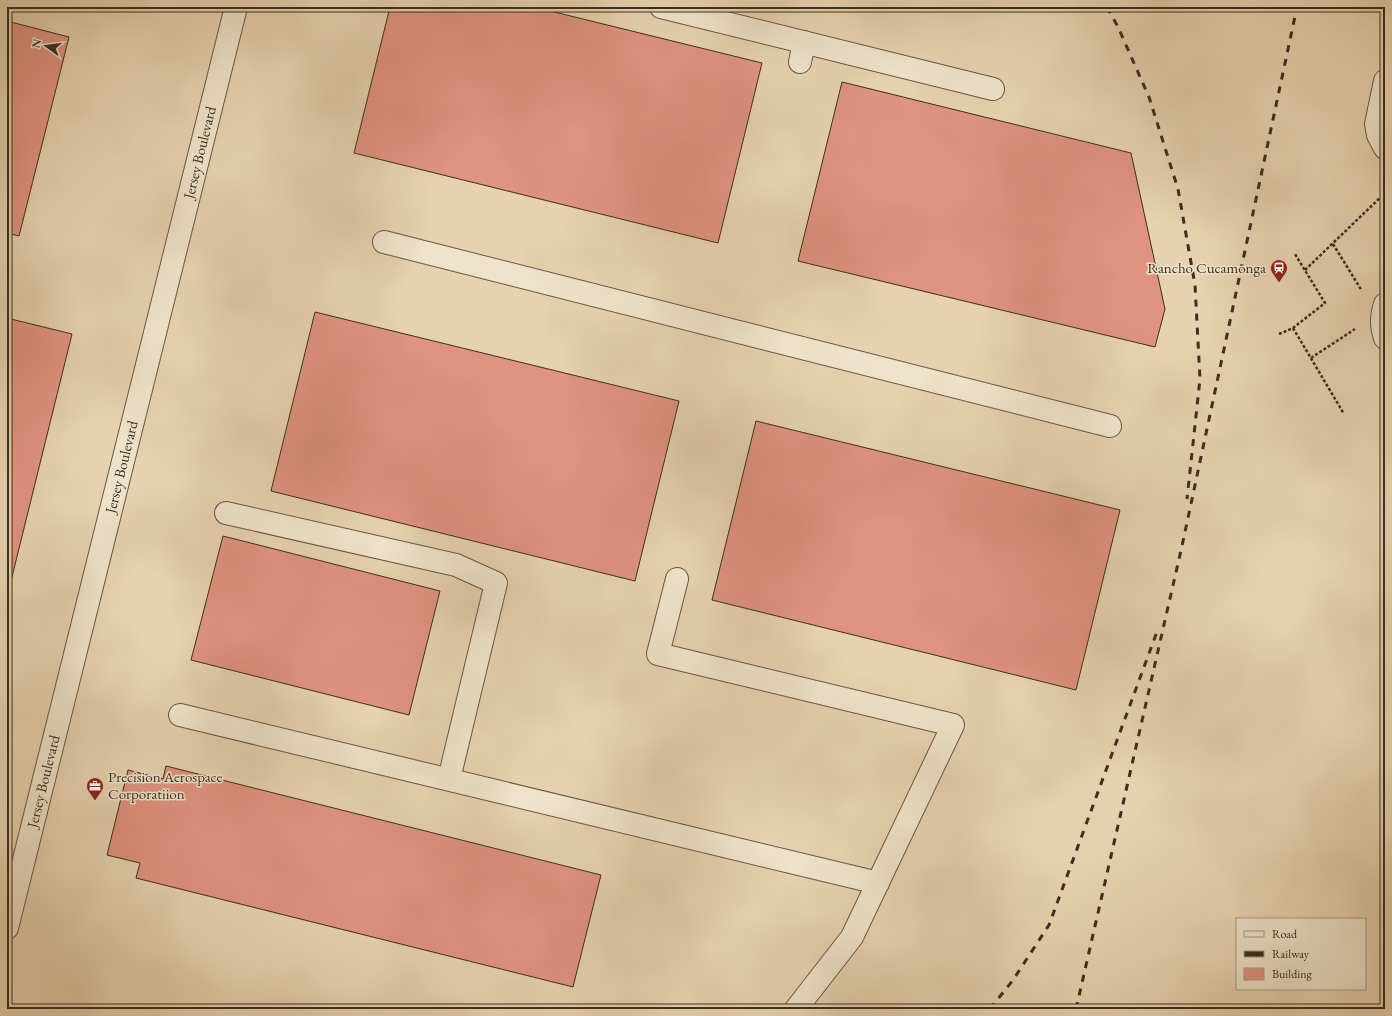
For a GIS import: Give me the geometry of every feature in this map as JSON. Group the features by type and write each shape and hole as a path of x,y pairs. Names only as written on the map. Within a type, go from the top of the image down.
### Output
{"street":[{"name":"Jersey Boulevard","path":"7,928 236,7"},
{"path":"661,7 802,52 993,89"},
{"path":"1385,81 1376,124 1378,135 1385,148"},
{"path":"384,242 1110,426"},
{"path":"1385,304 1382,314 1382,327 1385,338"},
{"path":"226,513 456,566 496,583 449,780"},
{"path":"677,579 658,654 953,725 852,937 796,1009"},
{"path":"180,715 878,883"}],"path":[{"path":"1305,270 1385,193"},
{"path":"1333,244 1362,291"},
{"path":"1278,334 1292,328 1325,303 1295,254"},
{"path":"1292,328 1344,414"},
{"path":"1311,358 1355,329"}],"building":[{"path":"390,7 534,7 762,63 718,243 354,153"},
{"path":"7,21 69,37 19,236 7,233"},
{"path":"842,82 1131,153 1165,309 1155,347 798,261"},
{"path":"315,312 679,401 635,581 271,491"},
{"path":"7,318 72,334 7,597"},
{"path":"756,421 1120,510 1076,690 712,600"},
{"path":"223,536 440,591 409,715 191,660"},
{"path":"166,766 601,875 573,987 136,878 140,863 107,855 128,770 163,779"}],"railway":[{"path":"1107,7 1118,27 1149,97 1178,189 1195,285 1200,379 1187,499"},
{"path":"1076,1009 1182,546 1297,7"},
{"path":"990,1009 1013,980 1049,925 1158,629"}],"place":[{"name":"Rancho Cucamonga","path":"1279,283"},
{"name":"Precision Aerospace Corporatiion","path":"95,801"}]}
